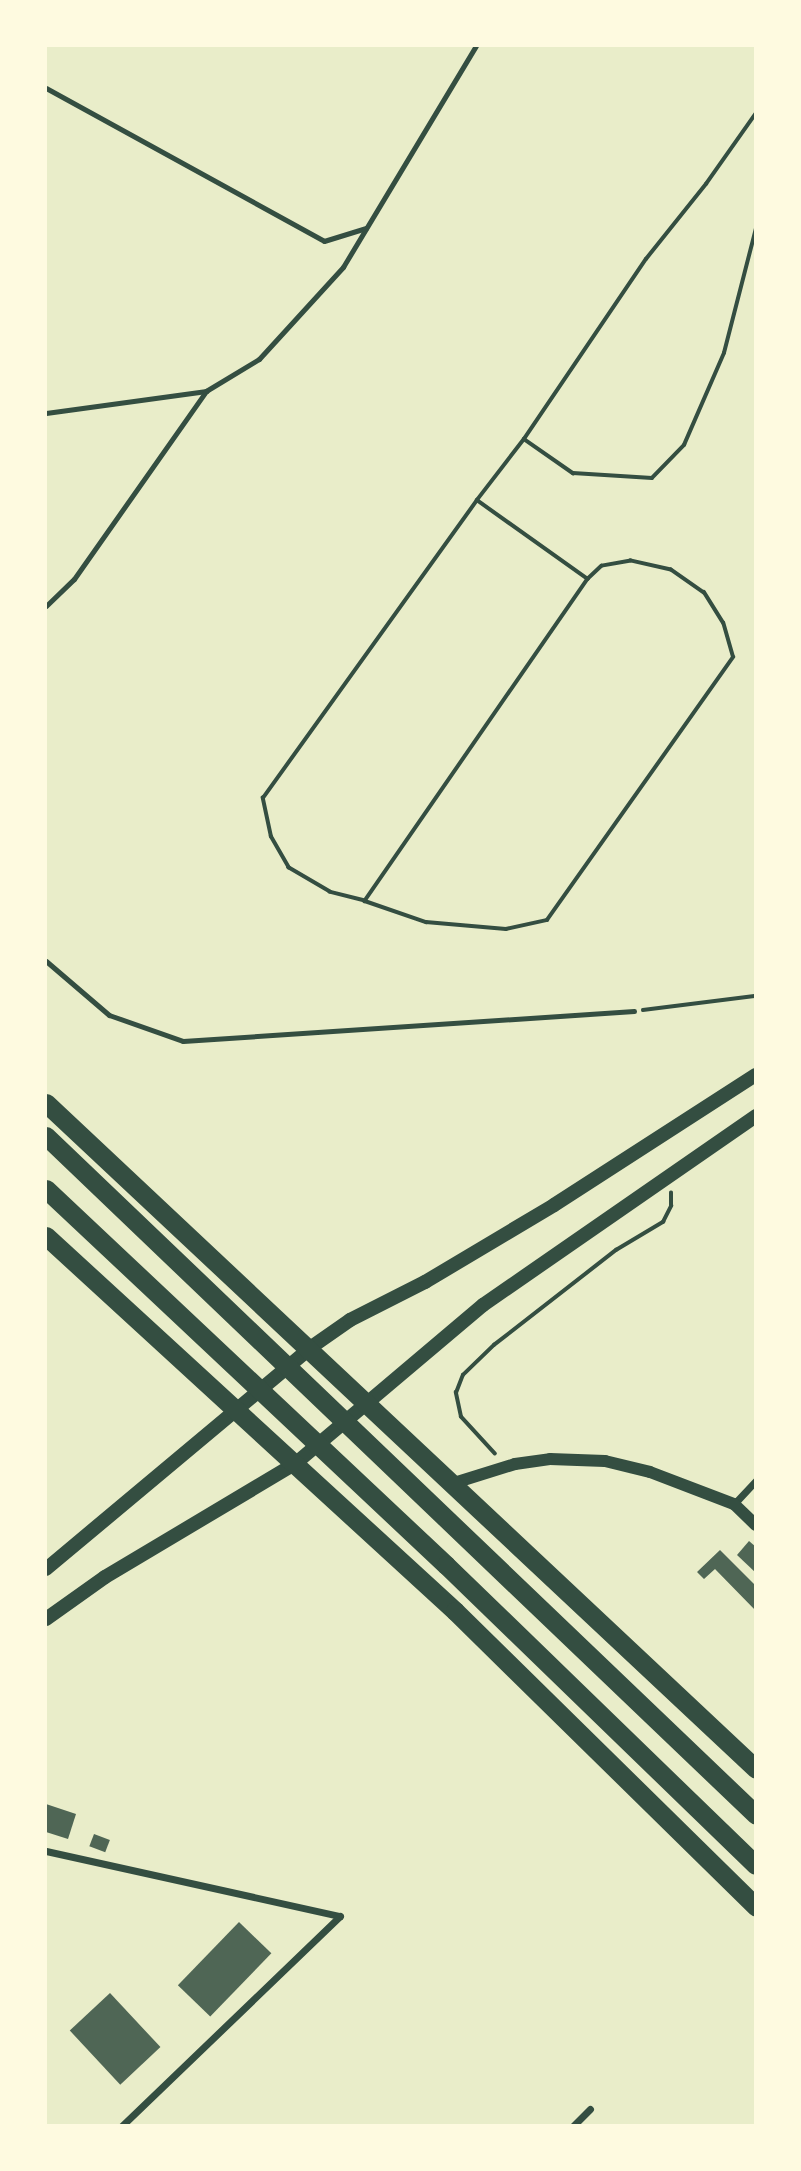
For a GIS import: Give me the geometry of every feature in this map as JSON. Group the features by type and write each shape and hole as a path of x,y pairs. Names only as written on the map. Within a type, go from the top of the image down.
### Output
{"highway":[{"path":"46,1103 454,1483 755,1769"},
{"path":"46,1136 149,1231 755,1815"},
{"path":"46,1188 446,1565 755,1865"},
{"path":"46,1236 455,1611 755,1907"}],"main road":[{"path":"46,1569 234,1409 349,1320 425,1282 554,1205 755,1075"},
{"path":"46,1619 128,1562 296,1464 483,1305 755,1116"}],"street":[{"path":"454,1483 508,1465 551,1459 604,1461 650,1472 734,1504 755,1525"},
{"path":"734,1504 755,1480"},
{"path":"46,1851 340,1916 122,2126"},
{"path":"573,2126 590,2109"}],"lane":[{"path":"46,413 206,391 260,359 342,267 476,46"},
{"path":"46,88 324,241 366,228"},
{"path":"46,606 74,579 206,391"},
{"path":"46,961 109,1015 183,1041 634,1011"}],"path":[{"path":"365,901 588,579 602,566 631,561 671,570 704,593 723,624 733,657 547,920 506,929 426,922 330,892 289,868 271,837 262,797 524,439 646,259 706,184 755,113"},
{"path":"524,439 573,474 652,478 684,445 724,353 755,228"},
{"path":"477,500 588,579"},
{"path":"634,1011 755,996"},
{"path":"508,1465 461,1417 456,1394 463,1375 494,1345 616,1250 663,1222 671,1206 671,1174"}],"building":[{"path":"749,1541 756,1547 756,1573 737,1555"},
{"path":"720,1550 756,1586 756,1611 715,1569 704,1579 697,1572"},
{"path":"46,1804 76,1814 68,1839 46,1832"},
{"path":"94,1834 110,1840 105,1852 89,1846"},
{"path":"239,1922 271,1953 210,2017 178,1985"},
{"path":"110,1993 160,2047 120,2085 70,2031"}]}
